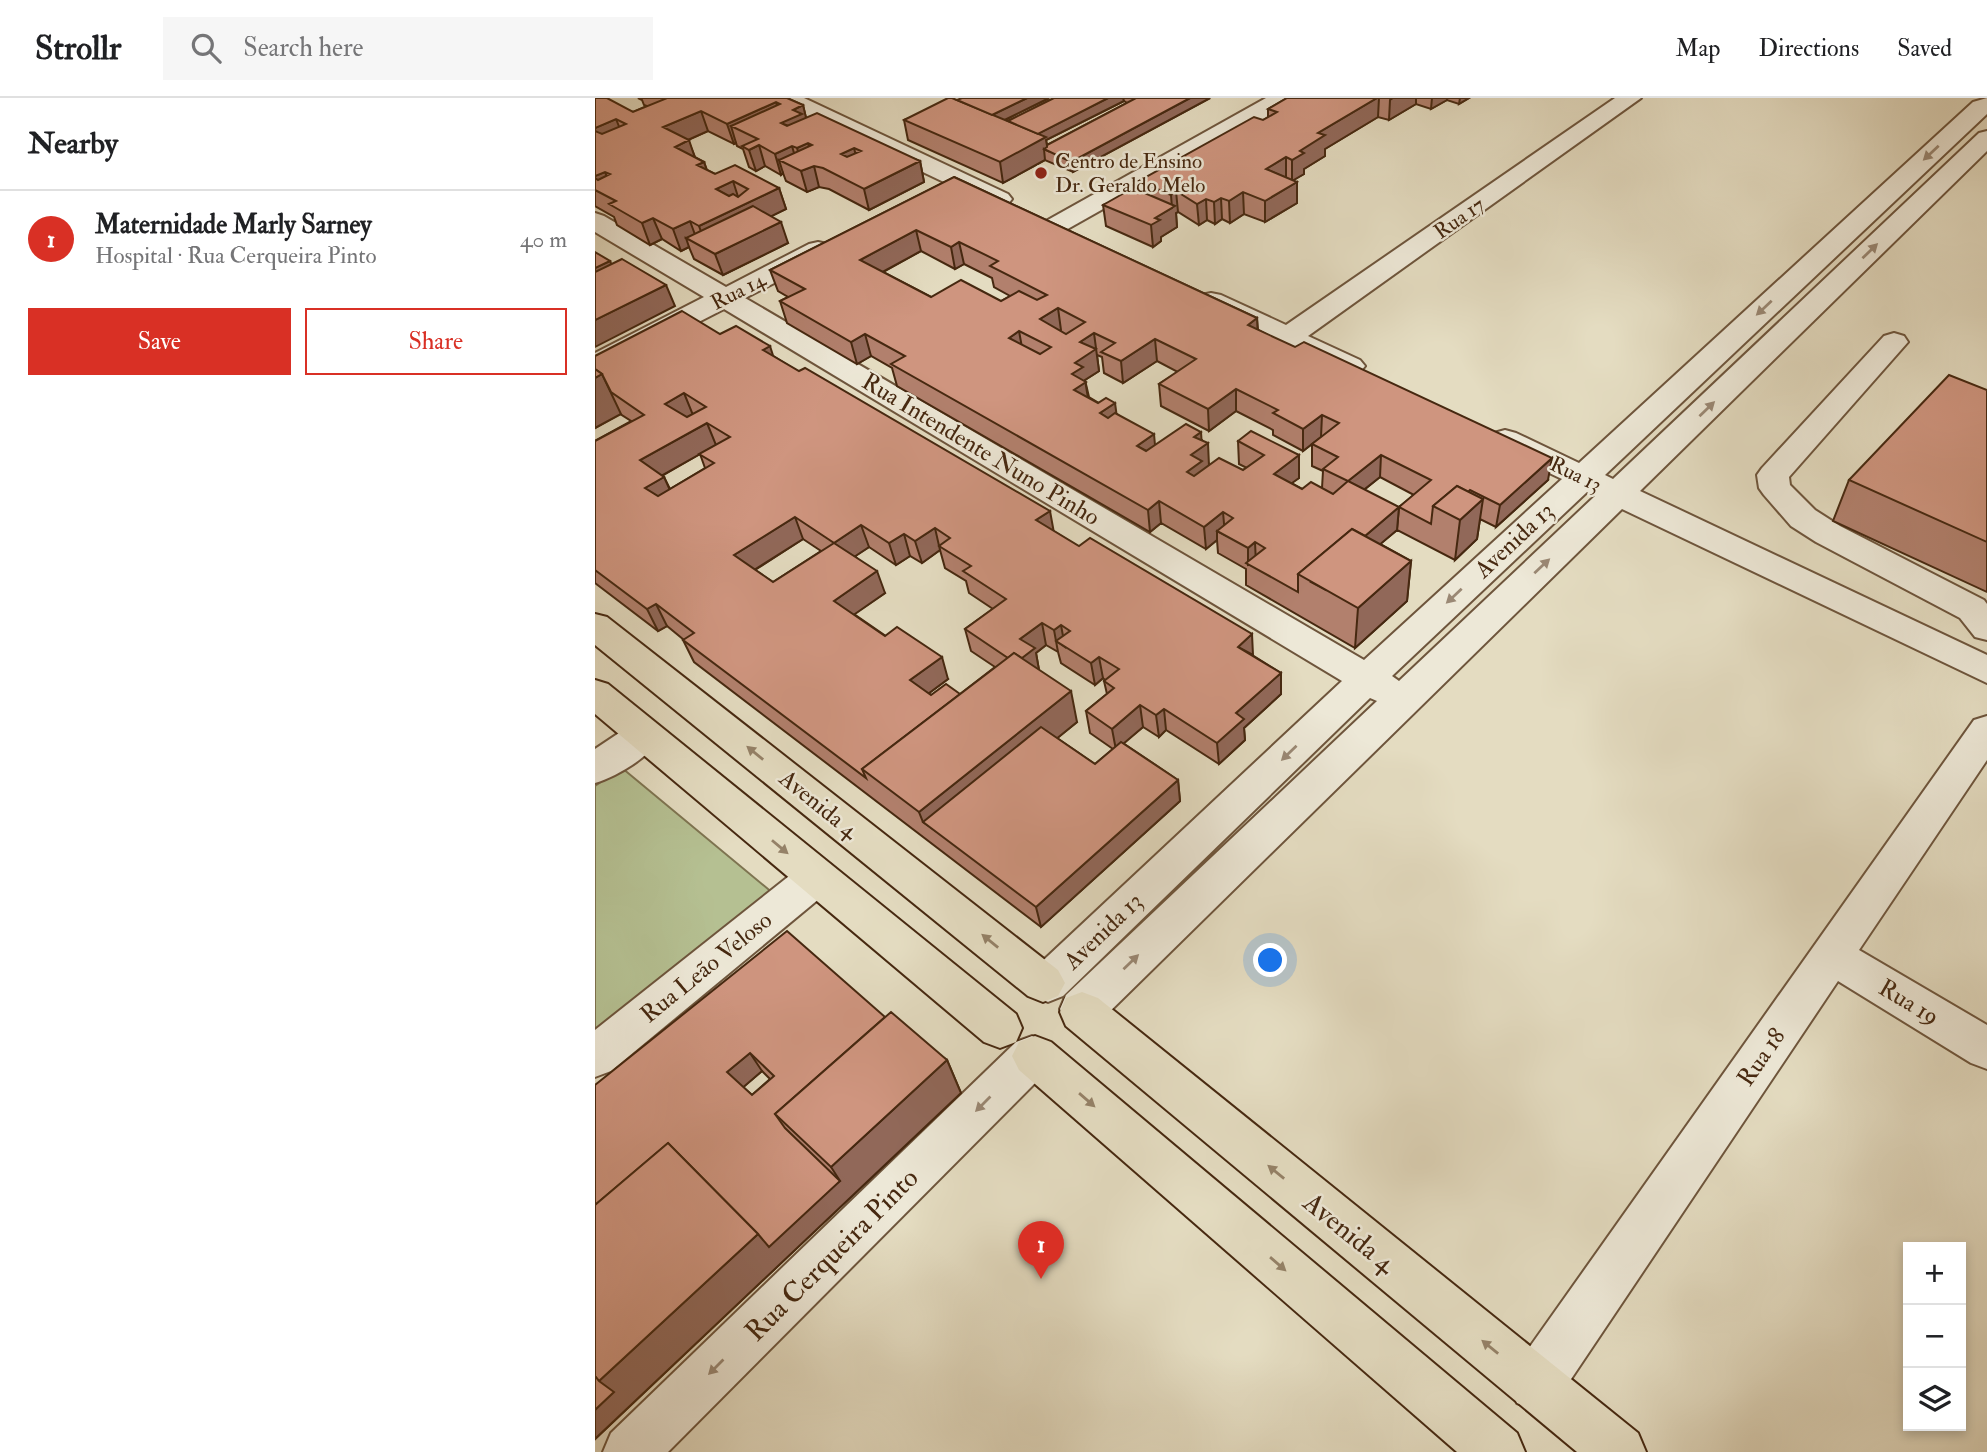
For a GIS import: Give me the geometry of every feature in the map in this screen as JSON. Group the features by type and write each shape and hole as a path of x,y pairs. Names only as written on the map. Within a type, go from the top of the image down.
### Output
{"main road":[{"name":"Avenida 4","path":"602,642 1064,997 1619,1452"},
{"path":"595,694 1022,1047 1498,1452"},
{"path":"1020,990 1064,997 1081,1023 1069,1042 1047,1055 1022,1047 1003,1007 1020,990"}],"street":[{"path":"786,98 944,185 1046,222 1283,98"},
{"name":"Rua 17","path":"1288,337 1630,98"},
{"name":"Avenida 13","path":"1064,997 1367,679 1979,111"},
{"name":"Avenida 13","path":"1064,997 1401,699 1618,494 1979,111"},
{"name":"Rua Intendente Nuno Pinho","path":"595,220 1401,699"},
{"name":"Rua 14","path":"595,364 835,241"},
{"path":"1190,290 1374,378"},
{"path":"1894,342 1773,475 1775,488 1803,518 1828,534 1972,608 1987,628"},
{"name":"Rua 13","path":"1484,430 1987,670"},
{"name":"Rua 18","path":"1536,1384 1987,730"},
{"path":"595,768 644,735"},
{"name":"Rua Leão Veloso","path":"595,1057 817,877"},
{"name":"Rua 19","path":"1831,955 1987,1049"},
{"name":"Rua Cerqueira Pinto","path":"630,1452 1022,1047"}],"green space":[{"path":"622,768 774,894 595,1038 595,786"}],"building":[{"path":"595,98 607,98 633,112 665,99 663,98 787,98 803,105 793,110 802,114 781,123 787,126 817,113 920,161 864,189 823,168 814,166 801,171 779,160 812,145 808,143 797,148 792,146 775,154 759,145 749,150 742,146 758,139 731,126 780,104 776,102 727,124 701,111 663,127 689,140 675,147 704,162 697,165 715,174 735,165 779,188 699,226 690,221 673,229 653,218 642,223 609,204 616,201 595,190 595,178 598,180 610,174 605,172 595,176 595,131 602,134 626,124 616,119 595,128","holes":["854,148 861,151 847,157 841,154","733,181 748,189 738,197 733,194 729,196 716,189"]},
{"path":"948,98 1046,137 1000,162 904,120"},
{"path":"1027,98 992,115 957,100"},
{"path":"1054,98 1108,98 1038,134 1008,121"},
{"path":"1136,98 1190,98 1071,162 1044,149 1047,145"},
{"path":"1287,98 1377,98 1318,133 1325,135 1300,151 1304,153 1292,160 1286,157 1266,169 1297,182 1265,201 1243,192 1229,201 1221,198 1214,202 1206,199 1197,204 1176,191 1171,195 1139,181 1254,117 1263,120 1277,112 1268,109"},
{"path":"954,177 1257,318 1248,325 1295,347 1304,342 1552,458 1500,505 1457,486 1433,506 1431,524 1399,507 1365,536 1352,529 1298,574 1298,592 1246,563 1265,548 1255,542 1248,548 1217,531 1233,518 1223,512 1204,527 1159,501 1148,510 891,364 905,356 865,334 851,342 780,301 805,289 770,270","holes":["916,230 951,247 959,242 998,261 990,266 1047,295 1037,300 1019,291 1001,301 961,280 931,297 860,260","1058,308 1085,322 1066,334 1040,319","1019,331 1051,347 1040,354 1009,338","1094,333 1115,343 1101,352 1121,361 1155,339 1196,359 1159,384 1208,409 1236,389 1278,410 1273,413 1303,429 1322,415 1339,423 1312,444 1338,457 1323,469 1348,481 1333,494 1311,482 1302,489 1274,474 1299,455 1251,431 1238,441 1264,455 1243,470 1219,458 1194,476 1187,472 1202,461 1191,455 1208,443 1194,437 1201,432 1186,424 1146,451 1137,446 1154,434 1115,413 1108,418 1100,413 1115,403 1106,398 1098,403 1074,390 1086,382 1072,374 1083,367 1075,363 1096,349 1080,342","1381,455 1431,480 1399,507 1348,481"]},
{"path":"1133,188 1175,206 1155,218 1160,220 1151,225 1103,205"},
{"path":"753,206 781,222 715,254 686,238"},
{"path":"595,252 610,261 595,268"},
{"path":"622,259 666,285 595,320 595,272"},
{"path":"682,311 720,334 736,326 770,346 763,350 799,371 805,368 1050,511 1036,520 1079,546 1090,538 1252,634 1238,647 1281,673 1236,713 1244,719 1217,743 1164,709 1156,715 1140,705 1112,729 1086,711 1114,688 1104,681 1119,669 1099,657 1091,663 1056,641 1070,631 1061,625 1054,630 1042,623 1020,639 1035,648 1022,658 1014,653 1008,658 965,629 1006,599 963,571 971,566 939,546 950,538 935,528 915,541 904,534 889,543 861,525 834,543 877,571 834,601 885,636 897,627 942,657 910,680 931,695 946,684 960,694 862,769 866,778 683,640 694,633 656,604 647,609 595,570 595,441 644,415 611,392 602,374 595,369 595,356","holes":["684,393 706,407 687,417 665,404","707,423 730,437 699,454 714,463 658,496 645,488 664,477 640,460","795,517 834,543 773,582 734,555"]},
{"path":"595,369 602,374 595,378"},
{"path":"1949,375 1987,390 1987,542 1849,480"},
{"path":"1457,486 1483,499 1460,520 1433,506"},
{"path":"1352,529 1411,561 1358,608 1298,574"},
{"path":"1014,653 1071,691 919,812 862,769"},
{"path":"1041,727 1095,764 1121,742 1178,780 1036,907 923,822"},
{"path":"787,931 885,1017 775,1114 785,1128 840,1181 769,1247 668,1143 595,1205 595,1085","holes":["750,1053 774,1076 752,1095 727,1072"]},
{"path":"891,1012 947,1060 831,1167 775,1114"},
{"path":"668,1143 758,1234 599,1381 595,1376 595,1205"},
{"path":"595,1376 614,1392 595,1410"}],"place":[{"name":"Centro de Ensino Dr. Geraldo Melo","path":"1041,173"},
{"name":"Maternidade Marly Sarney","path":"1041,1279"}]}
